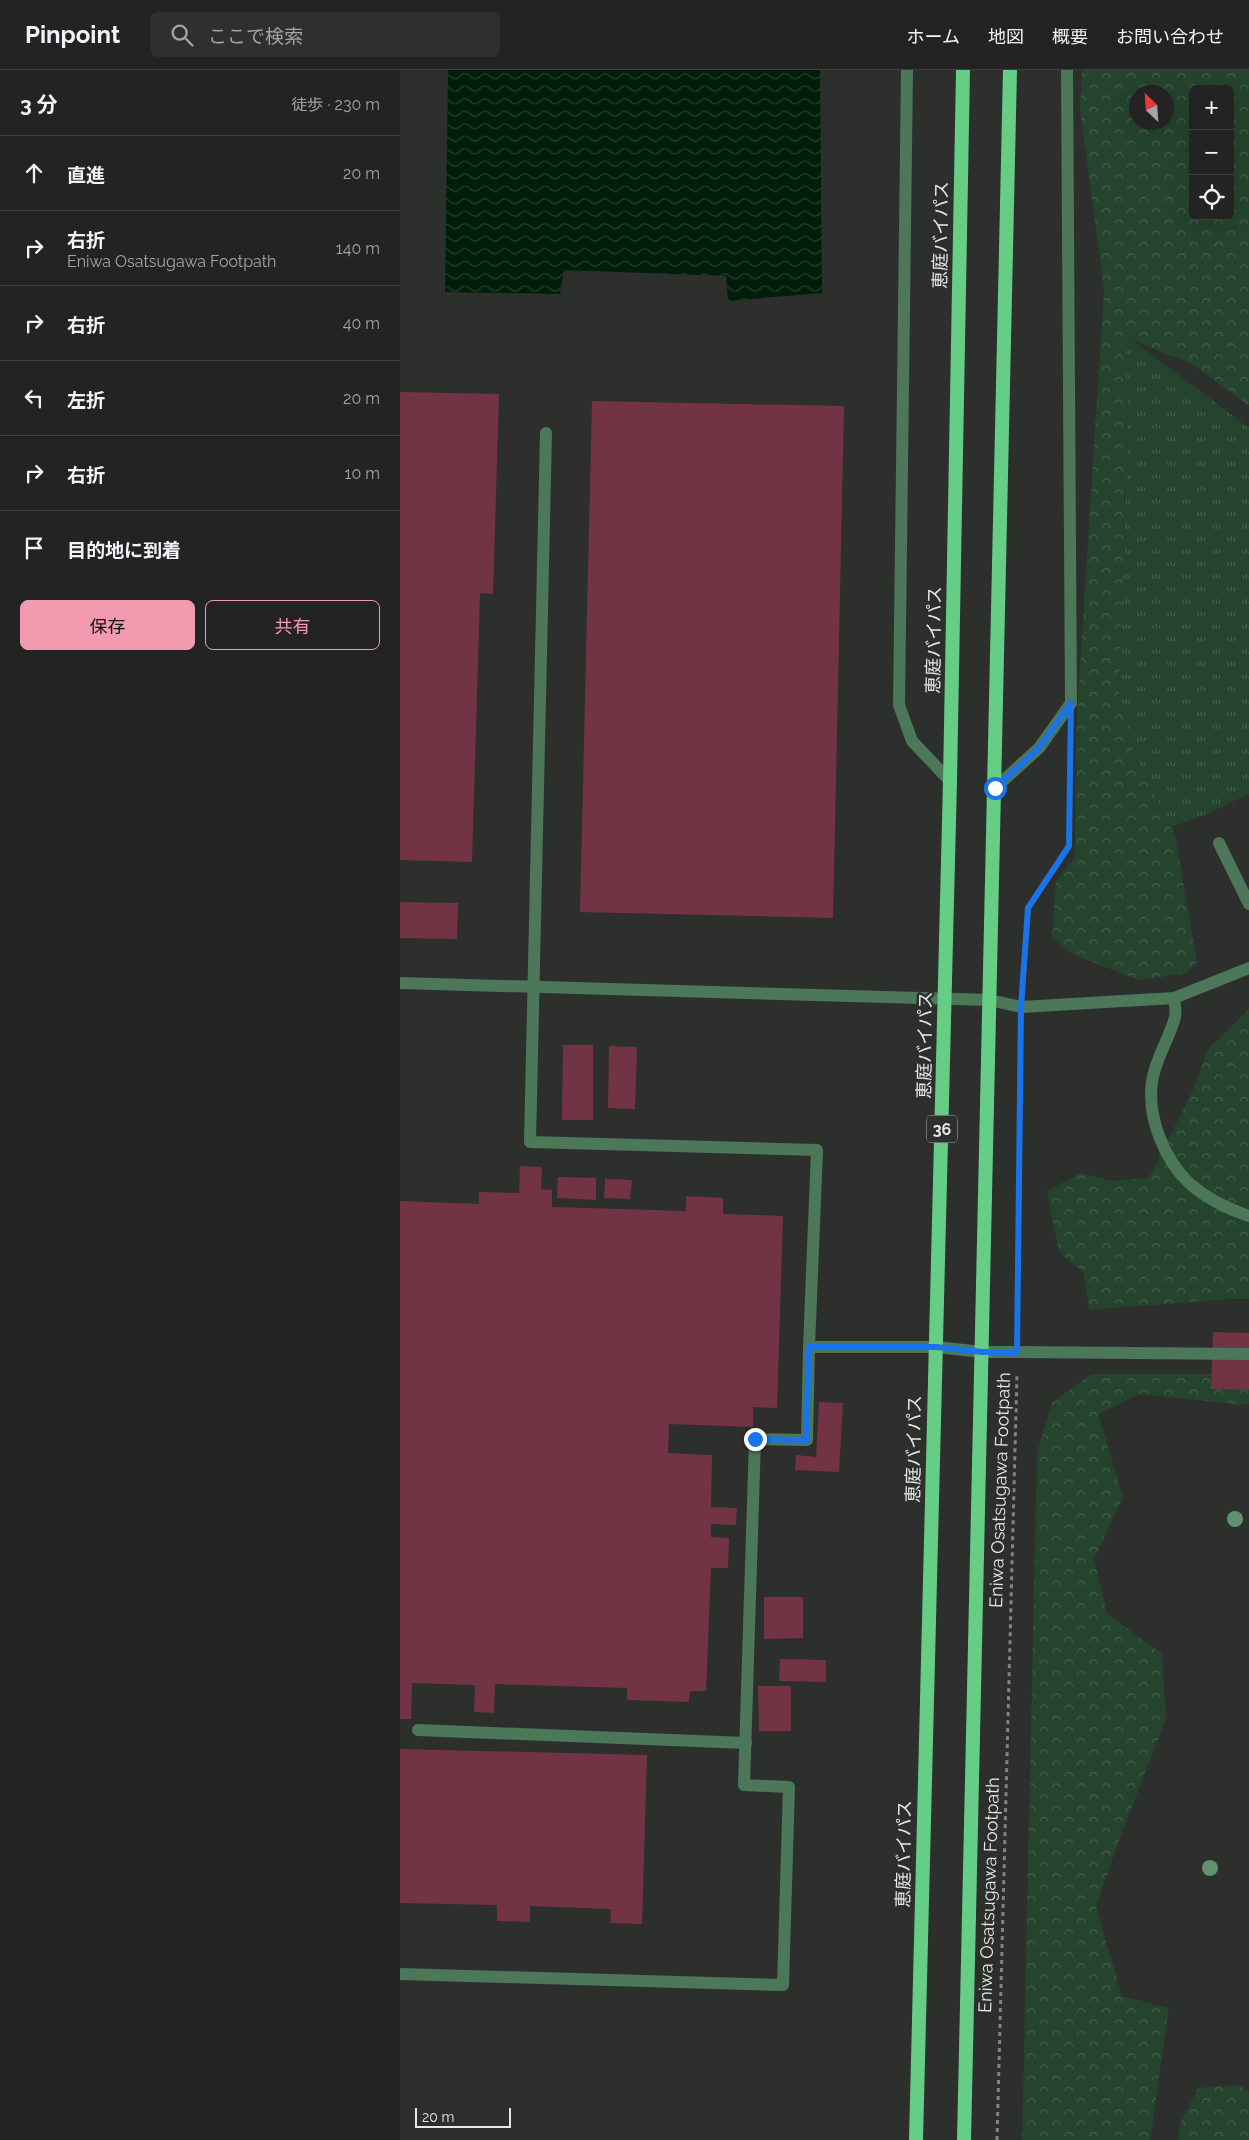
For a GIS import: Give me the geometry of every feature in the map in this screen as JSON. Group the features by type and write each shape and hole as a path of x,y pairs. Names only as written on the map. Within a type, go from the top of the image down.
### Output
{"highway":[{"name":"恵庭バイパス","path":"916,2140 950,781 963,70"},
{"path":"964,2140 1010,70"}],"street":[{"path":"908,70 899,705 912,741 950,781"},
{"path":"995,788 1039,748 1071,703 1068,70"},
{"path":"400,1974 783,1985 789,1787 744,1786 755,1439 806,1440 817,1150 530,1142 546,433"},
{"path":"1219,843 1249,904"},
{"path":"400,983 945,998 990,1000 1021,1007 1174,998 1249,968"},
{"path":"1174,998 1176,1016 1160,1053 1152,1083 1153,1122 1168,1155 1189,1183 1228,1209 1249,1216"},
{"path":"809,1347 936,1347 982,1352 1249,1354"},
{"path":"418,1730 746,1742"}],"path":[{"name":"Eniwa Osatsugawa Footpath","path":"997,2140 1017,1352 1021,1007 1028,908 1069,846 1071,703"}],"green space":[{"path":"1082,70 1249,70 1249,406 1194,365 1128,338 1125,360 1128,426 1119,694 1133,751 1175,835 1197,962 1187,973 1139,980 1074,955 1052,938 1056,881 1075,857 1076,730 1104,289 1080,109"},
{"path":"1128,337 1249,428 1249,794 1209,813 1171,827 1133,751 1119,694 1128,426 1125,360"},
{"path":"1249,1009 1249,1299 1089,1310 1084,1273 1059,1252 1047,1191 1081,1173 1111,1181 1149,1178 1194,1088 1208,1049"},
{"path":"1091,1374 1249,1374 1249,1403 1243,1405 1140,1394 1098,1414 1123,1497 1094,1559 1107,1613 1162,1654 1166,1719 1119,1840 1096,1907 1122,1996 1169,2008 1150,2140 1022,2140 1037,1453 1052,1403"},
{"path":"1240,2085 1249,2094 1249,2140 1178,2140 1181,2122 1198,2088"}],"water":[{"path":"448,70 820,70 822,293 728,301 726,276 564,270 560,294 445,292"}],"building":[{"path":"400,392 499,394 493,594 480,593 472,862 400,860"},
{"path":"592,401 844,406 833,918 580,912"},
{"path":"400,902 458,903 457,939 400,938"},
{"path":"563,1045 593,1045 593,1120 562,1120"},
{"path":"609,1046 637,1047 635,1109 608,1108"},
{"path":"520,1166 542,1167 541,1189 552,1190 552,1207 686,1211 686,1196 723,1198 723,1214 783,1216 777,1408 753,1407 753,1427 669,1424 668,1453 712,1455 711,1507 737,1508 736,1525 711,1524 711,1537 729,1538 728,1568 711,1568 706,1691 690,1691 689,1702 627,1700 627,1688 495,1684 494,1713 474,1712 475,1685 412,1683 411,1719 400,1719 400,1201 479,1204 479,1192 519,1193"},
{"path":"558,1177 596,1178 596,1200 557,1198"},
{"path":"605,1179 632,1180 630,1199 604,1198"},
{"path":"1213,1332 1249,1333 1249,1390 1211,1389"},
{"path":"819,1402 843,1403 839,1472 795,1470 796,1455 816,1457"},
{"path":"764,1597 803,1597 803,1638 764,1639"},
{"path":"780,1659 826,1660 826,1682 779,1681"},
{"path":"758,1686 791,1686 791,1731 759,1731"},
{"path":"400,1749 647,1755 642,1924 610,1923 611,1909 530,1906 530,1922 497,1921 497,1905 400,1903"}],"route":[{"path":"755,1439 806,1440 809,1347 936,1347 982,1352 1017,1352 1021,1007 1028,908 1069,846 1071,703 1039,748 995,788"}]}
